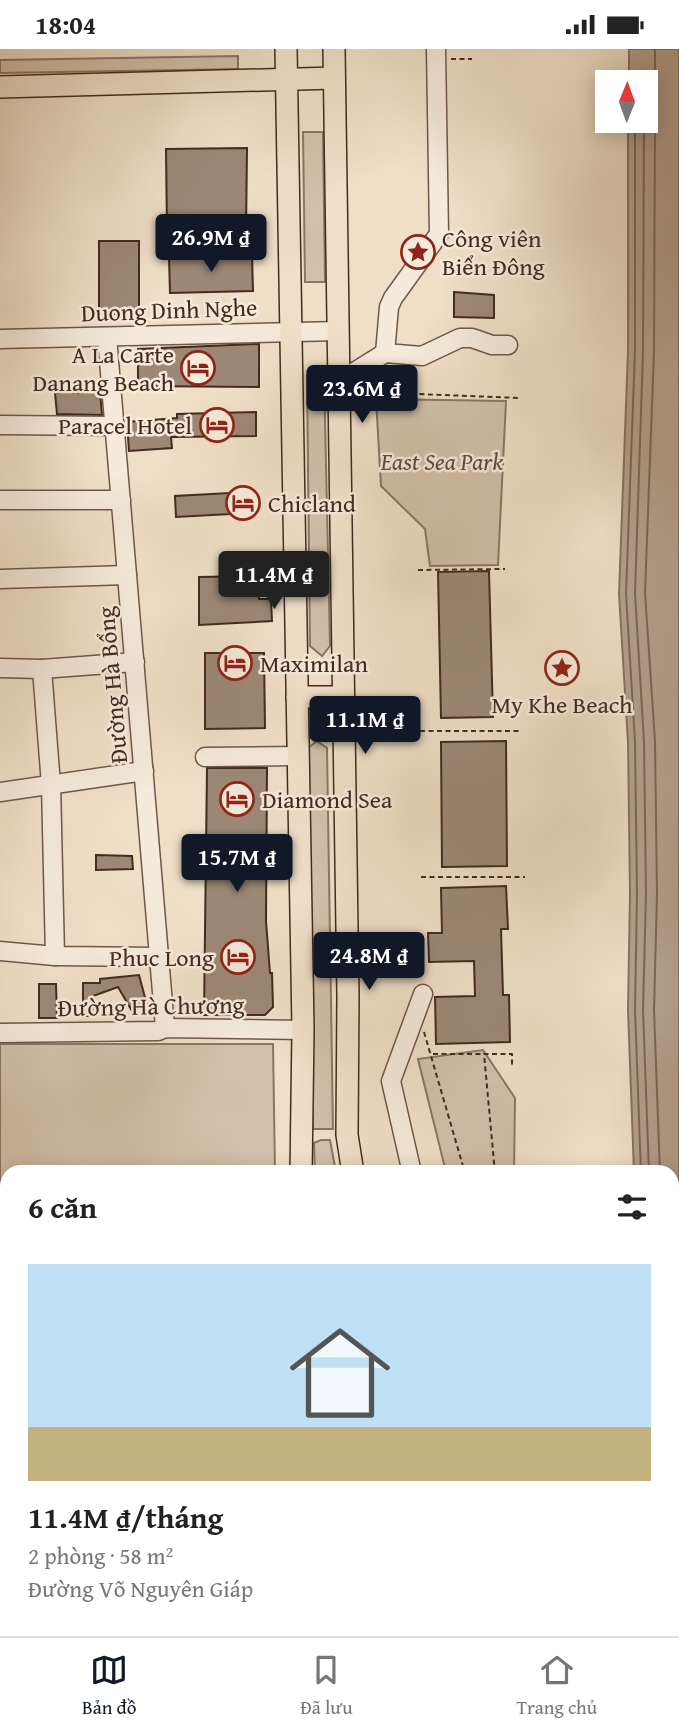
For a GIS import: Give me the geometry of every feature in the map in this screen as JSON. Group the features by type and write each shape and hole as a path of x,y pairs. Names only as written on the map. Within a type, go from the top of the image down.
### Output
{"main road":[{"path":"286,49 303,1030 301,1165"},
{"path":"334,49 348,997 347,1135 352,1165"},
{"path":"0,87 334,78"},
{"path":"297,697 343,697"}],"street":[{"path":"384,353 389,307 393,298 439,234 436,49"},
{"name":"Duong Dinh Nghe","path":"0,339 339,331"},
{"name":"Đường Hà Bổng","path":"107,337 159,957 161,1033"},
{"path":"340,381 384,353 422,356 460,338 472,338 492,345 508,345"},
{"path":"0,425 115,426"},
{"path":"0,500 121,500"},
{"path":"0,579 127,576"},
{"path":"0,667 42,669 135,662"},
{"path":"42,669 51,785 55,956"},
{"path":"205,757 298,756"},
{"path":"0,792 144,771"},
{"path":"0,951 55,956 159,957"},
{"path":"410,1165 391,1081 420,1001"},
{"name":"Đường Hà Chương","path":"0,1033 303,1030"}],"path":[{"path":"458,59 472,59"},
{"path":"368,396 407,382 417,394 519,398"},
{"path":"418,570 505,569"},
{"path":"420,731 519,731"},
{"path":"421,877 525,877"},
{"path":"420,1001 431,1054 463,1165"},
{"path":"431,1054 512,1054 512,1068"},
{"path":"484,1054 494,1165"}],"green space":[{"path":"238,56 238,69 0,73 0,60"},
{"path":"303,132 323,132 325,282 305,282"},
{"path":"316,369 324,374 330,646 322,656 310,646 307,375"},
{"name":"East Sea Park","path":"376,399 506,401 498,565 430,566 425,529 381,486"},
{"path":"317,741 327,748 333,1129 313,1129 308,748"},
{"path":"0,1044 273,1044 275,1165 0,1165"},
{"path":"483,1050 515,1098 514,1165 444,1165 418,1059"},
{"path":"330,1140 335,1165 315,1165 314,1143"}],"water":[{"path":"629,49 679,49 679,1165 634,1165 628,1010 628,742 619,594 628,351 628,133 658,133 658,70 629,70"}],"building":[{"path":"247,148 246,232 167,232 166,149"},
{"path":"99,241 139,241 139,314 99,314"},
{"path":"252,255 253,291 170,293 169,257"},
{"path":"454,292 494,295 494,318 454,317"},
{"name":"A La Carte Danang Beach","path":"259,344 259,387 138,386 138,349"},
{"path":"100,392 102,415 57,414 55,393"},
{"path":"256,412 256,436 171,437 172,448 129,451 127,422 177,418 177,414"},
{"path":"248,492 249,513 176,517 175,496"},
{"path":"489,571 493,717 441,718 438,572"},
{"path":"259,576 259,599 271,599 272,621 199,625 199,577"},
{"path":"205,653 264,653 265,728 205,729"},
{"path":"506,741 507,866 442,867 441,742"},
{"path":"207,768 267,768 266,921 273,1007 265,1015 204,1015"},
{"path":"96,855 132,856 133,869 96,870"},
{"path":"506,886 508,929 501,929 503,995 509,995 510,1042 436,1044 435,997 475,996 474,961 429,962 428,933 442,933 441,888"},
{"path":"139,975 147,1005 132,1011 118,987 93,996 92,1016 83,1016 83,983 100,983 100,979"},
{"path":"39,984 56,984 57,1018 39,1018"}],"place":[{"name":"Công viên Biển Đông","path":"418,252"},
{"name":"A La Carte Danang Beach","path":"198,368"},
{"name":"Paracel Hotel","path":"217,425"},
{"name":"Chicland","path":"243,503"},
{"name":"Maximilan","path":"235,663"},
{"name":"My Khe Beach","path":"562,668"},
{"name":"Diamond Sea","path":"237,799"},
{"name":"Phuc Long","path":"238,957"}]}
